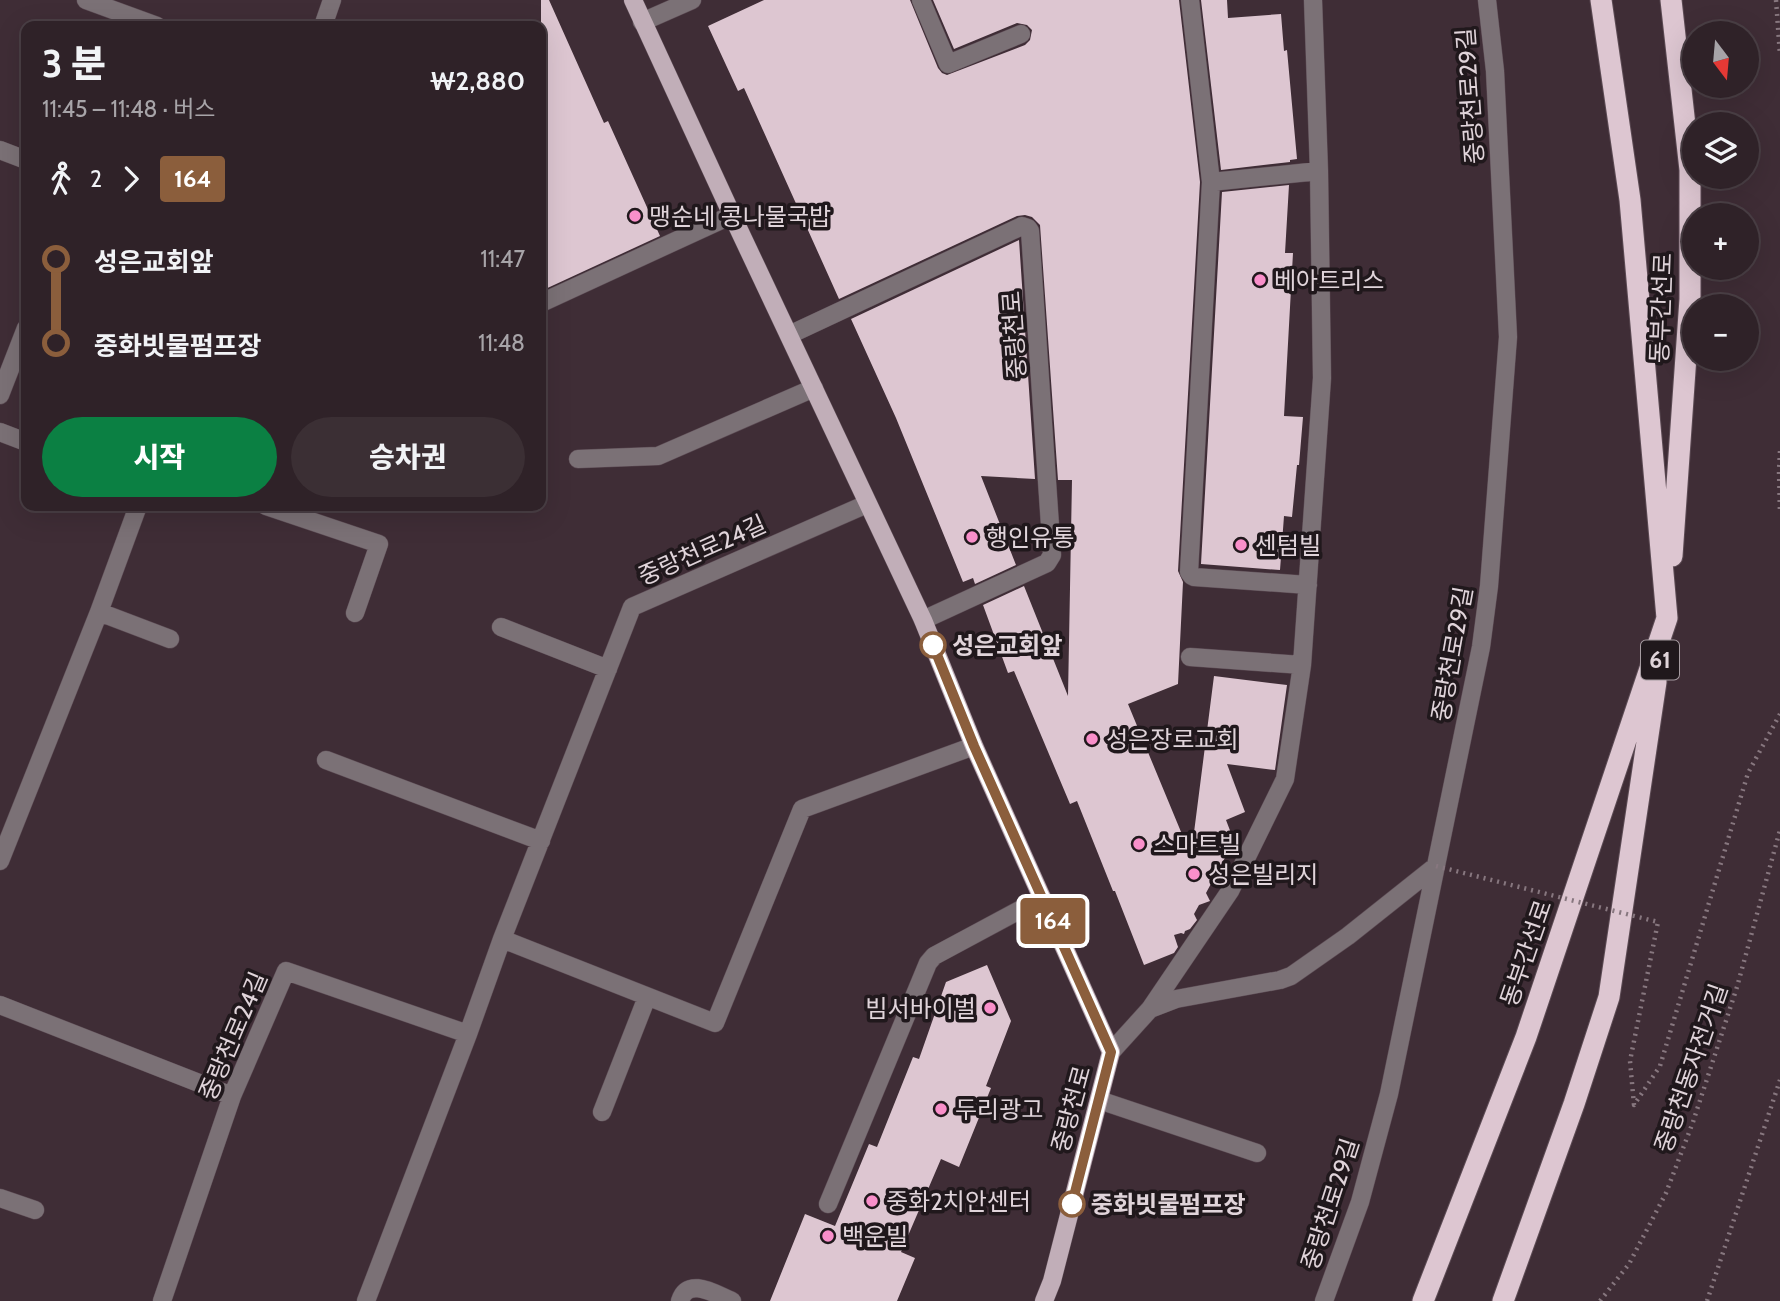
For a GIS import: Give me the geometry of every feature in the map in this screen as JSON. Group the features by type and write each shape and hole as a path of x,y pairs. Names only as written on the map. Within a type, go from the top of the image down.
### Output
{"highway":[{"path":"1601,0 1630,201 1667,618"},
{"name":"동부간선로","path":"1503,1301 1574,1104 1609,997 1667,618 1690,299 1690,170 1671,0"},
{"name":"동부간선로","path":"1423,1301 1526,1037 1667,618"}],"main road":[{"name":"중랑천로","path":"633,0 923,620 974,746 1111,1052 1052,1281 1044,1301"}],"street":[{"path":"86,0 143,21"},
{"path":"325,21 332,0"},
{"path":"642,22 692,0"},
{"path":"921,0 948,64 1021,34"},
{"path":"1190,0 1211,182 1189,572 1195,577 1308,585"},
{"path":"1111,1052 1150,1009 1230,891 1285,779 1302,665 1322,378 1313,0"},
{"name":"중랑천로29길","path":"1324,1301 1360,1202 1389,1094 1482,647 1508,337 1495,71 1487,0"},
{"path":"0,150 21,158"},
{"path":"1211,182 1319,171"},
{"path":"546,301 732,215"},
{"name":"중랑천로","path":"789,335 1022,226 1030,231 1052,555 1047,563 923,620"},
{"path":"0,395 21,341"},
{"path":"578,459 658,456 814,388"},
{"path":"0,432 21,440"},
{"name":"중랑천로24길","path":"366,1301 502,939 632,607 867,504"},
{"path":"0,861 136,511"},
{"path":"281,511 379,544 355,613"},
{"path":"99,612 170,639"},
{"path":"501,627 608,670"},
{"path":"1190,657 1302,665"},
{"path":"502,939 715,1023 802,809 974,746"},
{"path":"326,760 541,841"},
{"path":"1150,1009 1176,999 1291,976 1348,936 1436,866"},
{"path":"828,1204 928,963 934,956 1042,898"},
{"name":"중랑천로24길","path":"162,1301 232,1096 286,971 468,1034"},
{"path":"602,1112 647,997"},
{"path":"0,1005 232,1096"},
{"path":"1099,1100 1256,1153"},
{"path":"0,1198 35,1210"},
{"path":"680,1301 686,1290 696,1287 732,1301"}],"path":[{"path":"1776,0 1780,55"},
{"path":"1780,451 1780,513"},
{"path":"1436,866 1658,922 1630,1061 1634,1105 1660,1066 1748,773 1780,714"},
{"name":"중랑천동자전거길","path":"1601,1301 1629,1264 1666,1193 1737,988 1780,830"},
{"path":"1707,1301 1780,1080"}],"building":[{"path":"541,0 549,0 604,123 608,121 660,236 546,289 546,21 541,21"},
{"path":"764,0 910,0 938,68 947,75 1025,45 1030,40 1032,30 1027,25 1017,23 954,49 933,0 1179,0 1200,182 1178,571 1183,582 1178,684 1128,704 1191,856 1214,676 1287,685 1275,770 1227,764 1245,812 1226,820 1234,841 1206,893 1210,901 1199,905 1194,914 1197,920 1190,929 1184,934 1174,935 1178,947 1174,953 1144,965 1077,801 1070,804 1014,671 1008,673 983,605 1024,586 1068,696 1072,480 1058,480 1040,225 1032,217 1017,216 839,299 744,88 738,91 708,26"},
{"path":"1201,0 1227,0 1228,18 1281,14 1297,159 1221,170"},
{"path":"1289,185 1285,253 1293,253 1284,416 1303,417 1292,517 1284,516 1280,570 1201,564 1222,192"},
{"path":"1019,240 1035,479 981,476 1016,565 975,584 973,578 963,582 896,418 851,319"},
{"path":"987,965 1011,1021 986,1086 991,1088 959,1167 941,1159 901,1252 915,1258 897,1301 770,1301 805,1214 835,1226 869,1144 877,1147 913,1057 919,1059 946,982"}],"bus line":[{"name":"164","path":"933,645 974,746 1111,1052 1072,1204"}],"place":[{"name":"맹순네 콩나물국밥","path":"635,216"},
{"name":"베아트리스","path":"1260,280"},
{"name":"행인유통","path":"972,537"},
{"name":"센텀빌","path":"1241,545"},
{"name":"성은교회앞","path":"933,645"},
{"name":"성은장로교회","path":"1092,739"},
{"name":"스마트빌","path":"1139,844"},
{"name":"성은빌리지","path":"1194,874"},
{"name":"빔서바이벌","path":"990,1008"},
{"name":"두리광고","path":"941,1109"},
{"name":"중화2치안센터","path":"872,1201"},
{"name":"중화빗물펌프장","path":"1072,1204"},
{"name":"백운빌","path":"828,1236"}]}
